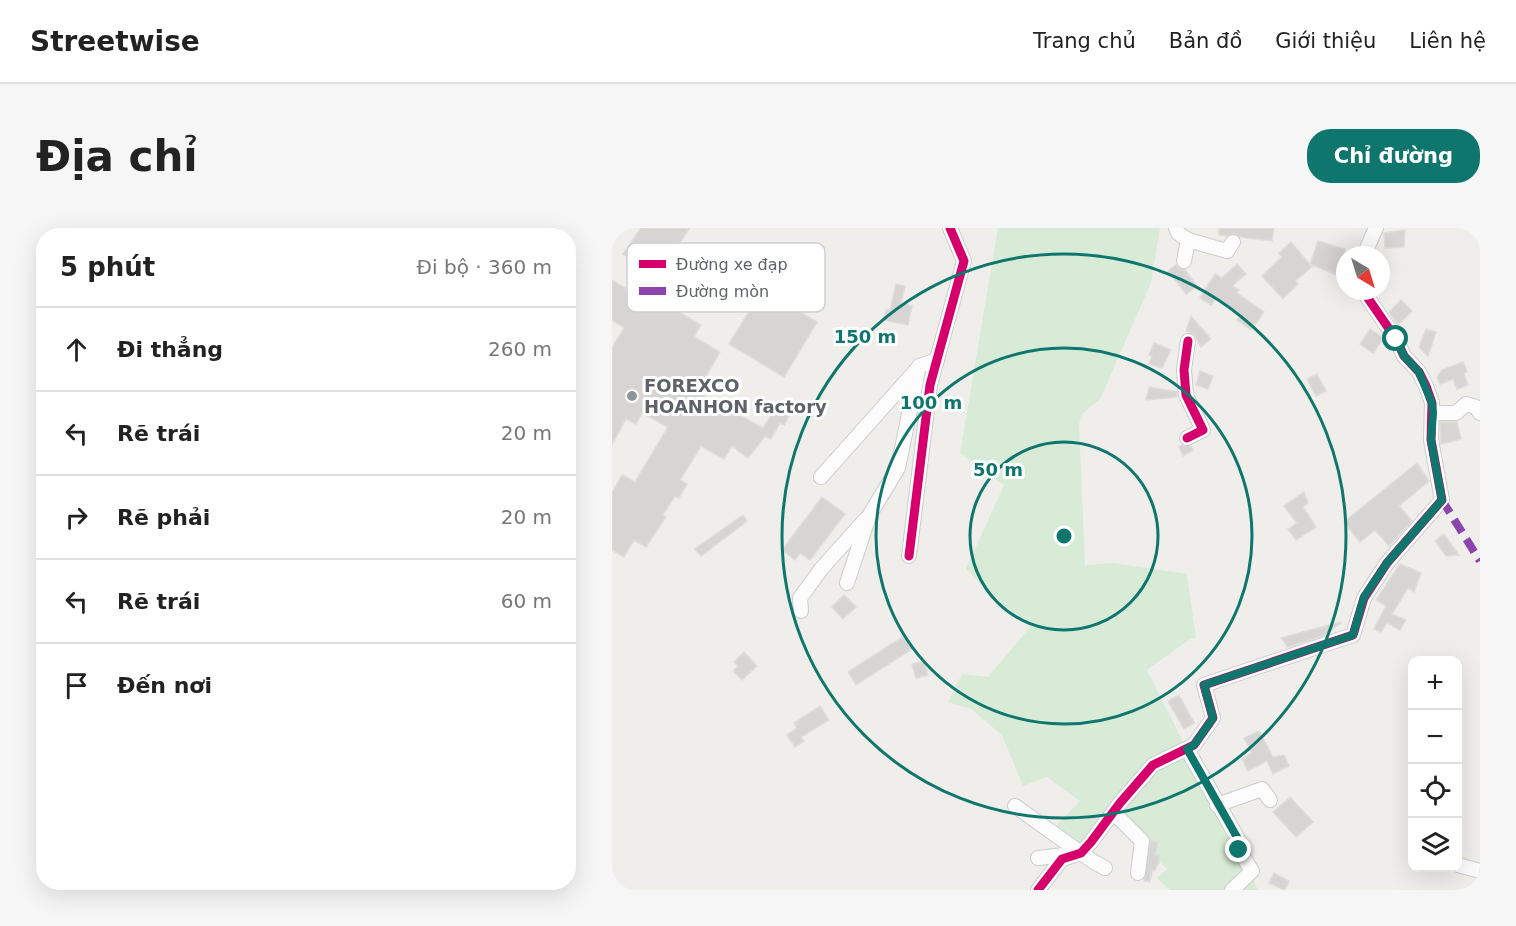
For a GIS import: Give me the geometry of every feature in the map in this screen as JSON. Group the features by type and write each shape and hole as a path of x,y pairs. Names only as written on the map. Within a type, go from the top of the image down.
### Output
{"street":[{"path":"909,556 930,385 964,261 950,228"},
{"path":"1176,228 1178,233 1188,240 1227,251 1233,242"},
{"path":"1368,246 1376,228"},
{"path":"1184,261 1188,240"},
{"path":"1038,890 1062,859 1081,853 1153,765 1194,745 1213,718 1204,685 1353,635 1364,597 1387,563 1442,500 1431,440 1433,413 1426,386 1419,372 1404,356 1396,339 1369,300"},
{"path":"1187,438 1203,430 1186,395 1184,370 1188,341"},
{"path":"821,477 919,366 937,360"},
{"path":"801,611 800,598 810,583 869,516 898,468 919,366"},
{"path":"1433,413 1456,413 1466,404 1476,407 1480,413"},
{"path":"847,583 869,516"},
{"path":"1187,749 1242,846 1239,850 1252,871 1232,890"},
{"path":"1217,805 1262,789 1270,800"},
{"path":"1015,806 1105,868"},
{"path":"1114,813 1142,842 1138,873"},
{"path":"1038,858 1081,853"},
{"path":"1462,866 1480,870"}],"green space":[{"path":"998,228 1160,228 1151,283 1100,399 1081,415 1079,425 1085,565 1114,563 1187,574 1196,638 1190,639 1147,670 1258,890 1170,890 1157,878 1167,869 1138,840 1107,822 1080,853 1053,829 1080,801 1047,777 1023,786 1002,735 971,709 948,702 962,674 988,677 1031,626 1007,610 966,569 1004,485 960,453"}],"building":[{"path":"641,228 690,228 679,243 631,243"},
{"path":"1219,228 1274,228 1272,241 1240,237 1234,233 1227,236 1219,235"},
{"path":"1405,230 1404,247 1385,246 1384,233"},
{"path":"1318,241 1336,246 1336,275 1310,264"},
{"path":"1291,242 1312,267 1295,281 1298,284 1283,299 1262,276 1282,257 1279,253"},
{"path":"1237,264 1246,274 1232,286 1239,290 1237,293 1264,312 1251,330 1237,320 1241,315 1216,298 1211,305 1200,298 1215,274 1222,278"},
{"path":"1176,265 1185,270 1197,286 1186,294 1168,271"},
{"path":"612,280 627,289 627,312 679,312 701,325 694,337 720,352 697,392 763,428 775,409 789,416 784,425 780,423 771,439 765,436 748,458 732,446 724,459 701,446 680,480 687,484 679,498 675,496 663,515 666,517 646,547 634,540 624,557 612,550 612,493 622,475 635,482 668,427 642,413 636,424 626,419 612,445 612,348 624,328 612,320"},
{"path":"896,284 905,286 901,303 912,306 908,325 884,320 886,310 890,310"},
{"path":"1401,300 1412,311 1398,325 1389,312"},
{"path":"749,312 803,312 817,322 784,377 729,344"},
{"path":"1191,316 1211,339 1201,347 1194,334 1186,331"},
{"path":"1370,329 1384,338 1373,353 1360,344"},
{"path":"1426,329 1436,332 1428,356 1419,347"},
{"path":"1154,343 1171,350 1162,368 1149,364 1152,356 1149,355"},
{"path":"1463,362 1468,385 1457,389 1453,379 1440,384 1437,377 1442,370"},
{"path":"1200,371 1213,376 1208,389 1196,385"},
{"path":"1317,374 1326,391 1316,396 1307,379"},
{"path":"1149,387 1177,392 1177,397 1146,400"},
{"path":"1440,422 1457,422 1461,439 1441,444"},
{"path":"1191,446 1193,450 1183,456 1179,447"},
{"path":"1417,463 1429,481 1399,506 1412,521 1389,546 1375,530 1360,542 1344,522"},
{"path":"1304,492 1308,503 1303,507 1316,527 1296,540 1288,529 1297,523 1284,506"},
{"path":"822,497 845,514 810,560 800,553 795,560 782,550"},
{"path":"743,515 747,521 701,556 695,549"},
{"path":"1444,534 1459,555 1446,556 1435,541"},
{"path":"1400,564 1421,573 1414,592 1408,588 1392,614 1406,620 1400,630 1387,623 1381,632 1374,629 1386,606 1376,600"},
{"path":"844,595 856,607 843,619 832,607"},
{"path":"1340,622 1323,636 1288,647 1281,638"},
{"path":"904,636 912,649 856,685 848,672"},
{"path":"744,652 757,666 742,680 733,671 738,666 734,662"},
{"path":"924,661 928,675 916,678 912,664"},
{"path":"1179,695 1194,723 1184,729 1168,701"},
{"path":"820,706 829,720 801,737 804,741 795,747 787,735 797,728 794,723"},
{"path":"1259,731 1273,757 1284,755 1289,766 1273,774 1267,761 1248,771 1242,759 1252,753 1244,738"},
{"path":"1290,797 1313,822 1296,837 1273,812"},
{"path":"1151,840 1158,842 1155,855 1159,855 1159,863 1154,871 1152,870 1150,882 1144,881"},
{"path":"1274,873 1289,881 1285,890 1269,883"}],"marked path":[{"path":"1442,500 1480,561"}],"cycle path":[{"path":"909,556 930,385 964,261 950,228"},
{"path":"1038,890 1062,859 1081,853 1153,765 1194,745 1213,718 1204,685 1353,635 1364,598 1387,563 1442,500 1431,440 1432,403 1426,386 1419,372 1404,356 1396,339 1369,300"},
{"path":"1187,438 1203,430 1186,395 1184,370 1188,341"}],"place":[{"name":"FOREXCO HOANHON factory","path":"632,396"}],"route":[{"path":"1239,850 1242,846 1187,749 1194,745 1213,718 1204,685 1353,635 1364,597 1387,563 1442,500 1431,440 1432,403 1419,372 1404,356 1396,339"}]}
